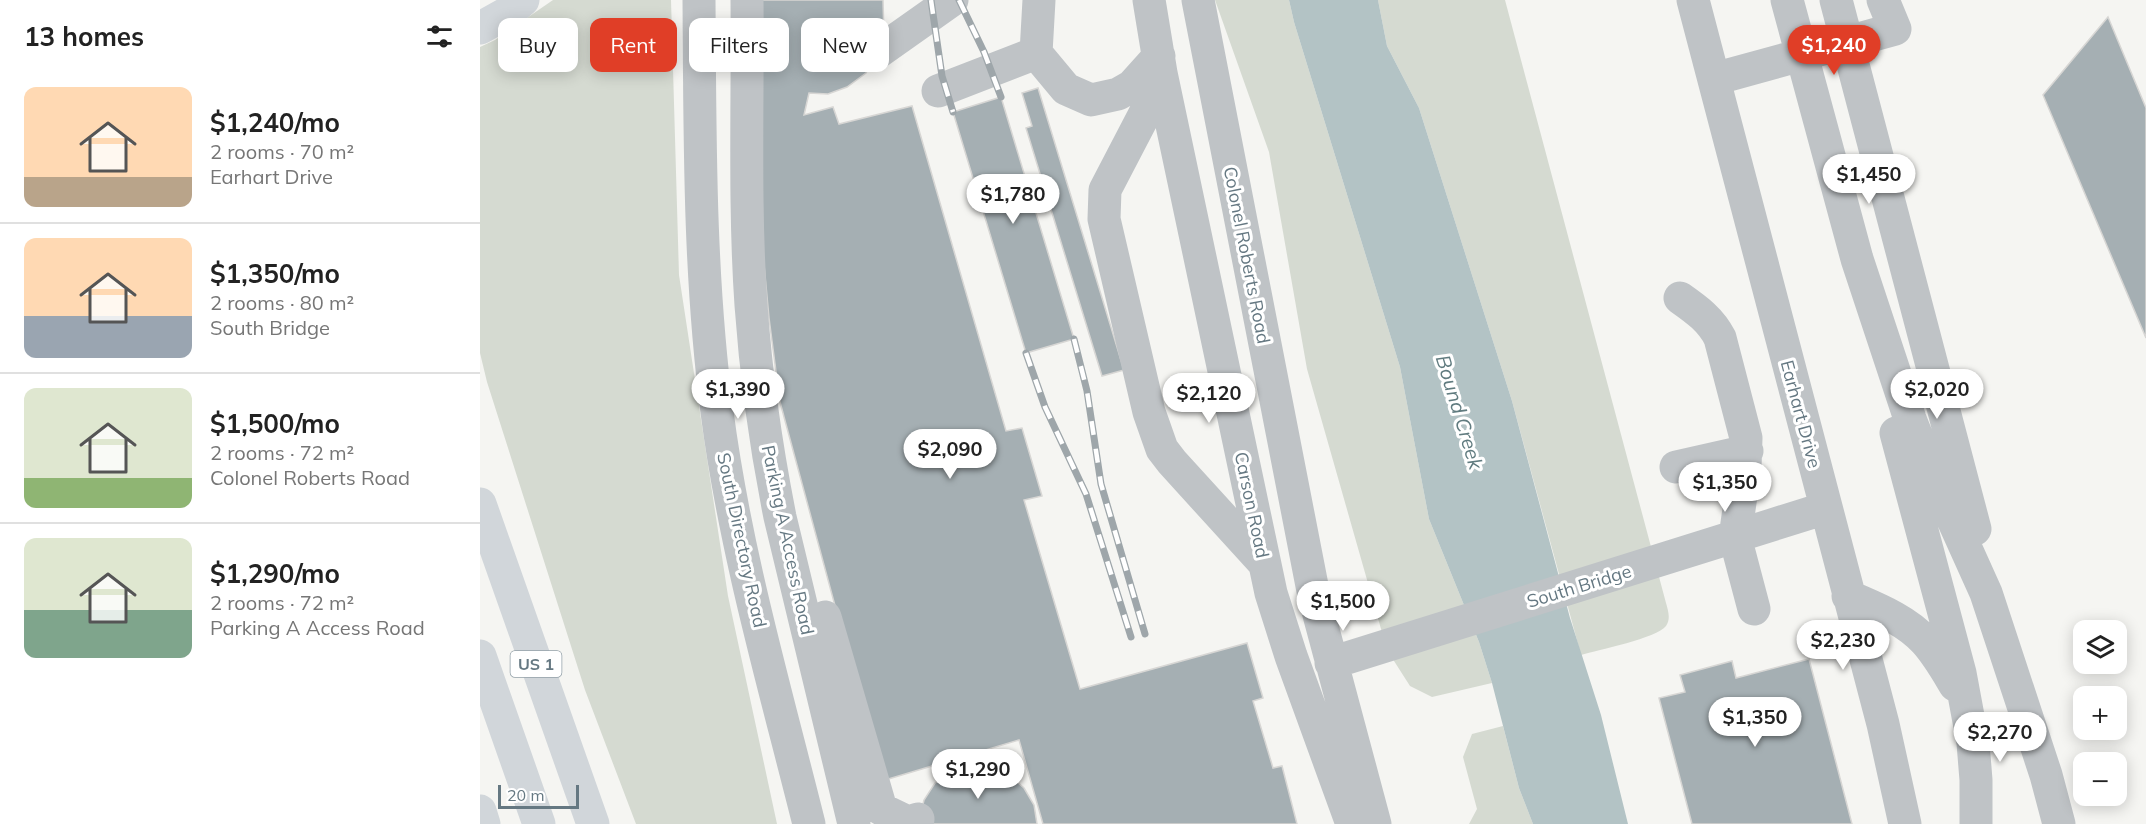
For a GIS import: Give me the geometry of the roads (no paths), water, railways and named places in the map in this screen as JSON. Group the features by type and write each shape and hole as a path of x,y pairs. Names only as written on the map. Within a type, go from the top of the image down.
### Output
{"main road":[{"path":"480,28 509,12 523,0"},
{"name":"US 1","path":"480,504 593,824"},
{"path":"480,656 539,824"},
{"path":"480,811 484,824"}],"street":[{"name":"South Directory Road","path":"699,0 699,146 703,267 716,405 744,557 809,824"},
{"name":"Parking A Access Road","path":"747,0 751,304 765,426 780,517 854,824"},
{"path":"889,45 951,0"},
{"path":"1039,0 1036,53 1066,89 1091,100 1118,94 1160,64"},
{"name":"Carson Road","path":"1149,0 1160,64 1263,562 1284,637 1352,824"},
{"name":"Colonel Roberts Road","path":"1197,0 1314,596 1375,824"},
{"path":"1787,0 1857,259 1917,439 1986,593 2046,775 2059,824"},
{"path":"1836,0 1990,588 2053,773 2066,824"},
{"name":"Earhart Drive","path":"1694,2 1883,724 1905,824"},
{"path":"1714,79 1889,14"},
{"path":"938,91 1036,53"},
{"path":"1160,64 1155,94 1105,190 1104,219 1146,402 1162,449 1263,562"},
{"path":"1857,259 1883,386 1946,618 1966,708 1975,761 1976,824"},
{"path":"1680,298 1714,326 1720,338 1743,424 1747,450 1735,537 1754,609"},
{"path":"1676,467 1747,450"},
{"name":"South Bridge","path":"1331,663 1826,508"},
{"path":"780,517 806,547 881,809 908,822 918,819"},
{"path":"1848,596 1887,614 1916,632 1936,655 1966,708"}],"water":[{"name":"Bound Creek","path":"1289,0 1378,0 1387,46 1419,108 1512,401 1570,618 1601,715 1628,824 1533,824 1519,788 1479,642 1429,519 1400,367"}],"railway":[{"path":"931,0 942,76 953,112"},
{"path":"959,0 984,52 1001,97"},
{"path":"1074,339 1087,391 1101,484 1145,634"},
{"path":"1026,353 1045,407 1086,494 1131,637"}]}
